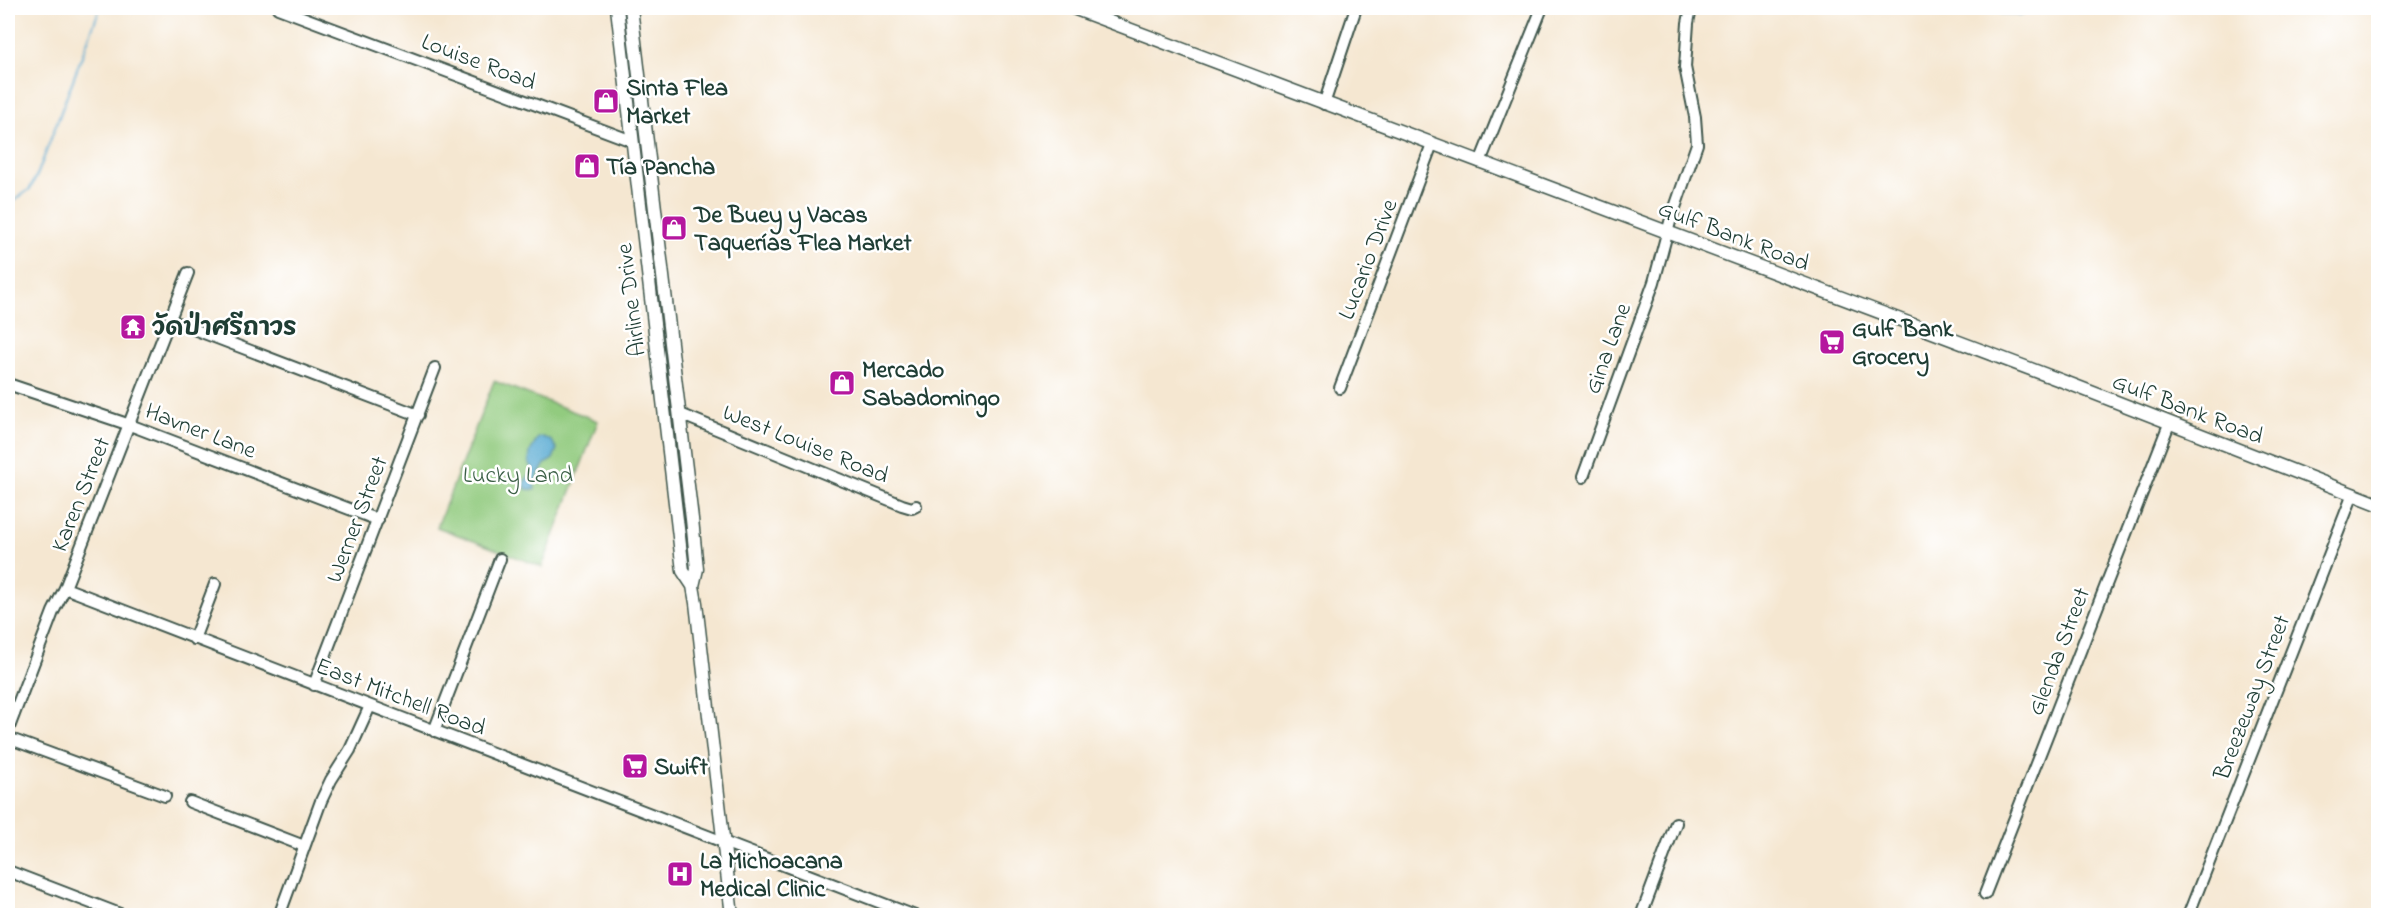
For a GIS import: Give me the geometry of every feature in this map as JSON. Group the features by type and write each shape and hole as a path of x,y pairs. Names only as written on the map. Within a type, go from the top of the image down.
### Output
{"main road":[{"name":"Airline Drive","path":"617,8 683,570 693,586"},
{"name":"Airline Drive","path":"632,8 680,414 697,569 693,586 732,915"},
{"name":"Gulf Bank Road","path":"1073,8 1668,232 2379,504"},
{"path":"666,429 680,414"}],"street":[{"name":"Louise Road","path":"278,8 632,141"},
{"path":"1324,104 1356,8"},
{"path":"1480,162 1542,8"},
{"name":"Gina Lane","path":"1583,477 1653,282 1697,144 1695,117 1685,67 1691,8"},
{"name":"Lucario Drive","path":"1340,388 1432,144"},
{"name":"Karen Street","path":"8,730 188,273"},
{"path":"170,320 418,415"},
{"name":"Werner Street","path":"314,685 435,368"},
{"name":"Havner Lane","path":"8,384 130,425 378,520"},
{"name":"West Louise Road","path":"680,414 902,505 912,508 916,506"},
{"name":"Glenda Street","path":"1985,894 2169,424"},
{"name":"Breezeway Street","path":"2188,915 2353,494"},
{"path":"434,731 500,559"},
{"path":"194,639 215,584"},
{"name":"East Mitchell Road","path":"65,588 915,915"},
{"path":"279,915 331,780 350,750 370,706"},
{"path":"8,738 165,796"},
{"path":"190,802 304,846"},
{"path":"1641,915 1677,823"},
{"path":"8,871 125,915"}],"green space":[{"name":"Lucky Land","path":"494,381 598,421 542,567 437,527"}],"water":[{"path":"543,437 552,441 557,449 553,459 545,464 534,482 535,490 526,489 524,482 534,470 529,463 530,452 538,438"}],"waterway":[{"path":"8,205 30,189 38,173 100,8"},
{"path":"2005,8 2019,8"}],"place":[{"name":"Sinta Flea Market","path":"606,101"},
{"name":"Tía Pancha","path":"587,166"},
{"name":"De Buey y Vacas Taquerías Flea Market","path":"674,228"},
{"name":"วัดป่าศรีถาวร","path":"133,327"},
{"name":"Gulf Bank Grocery","path":"1832,342"},
{"name":"Mercado Sabadomingo","path":"842,383"},
{"name":"Swift","path":"635,766"},
{"name":"La Michoacana Medical Clinic","path":"680,874"}]}
